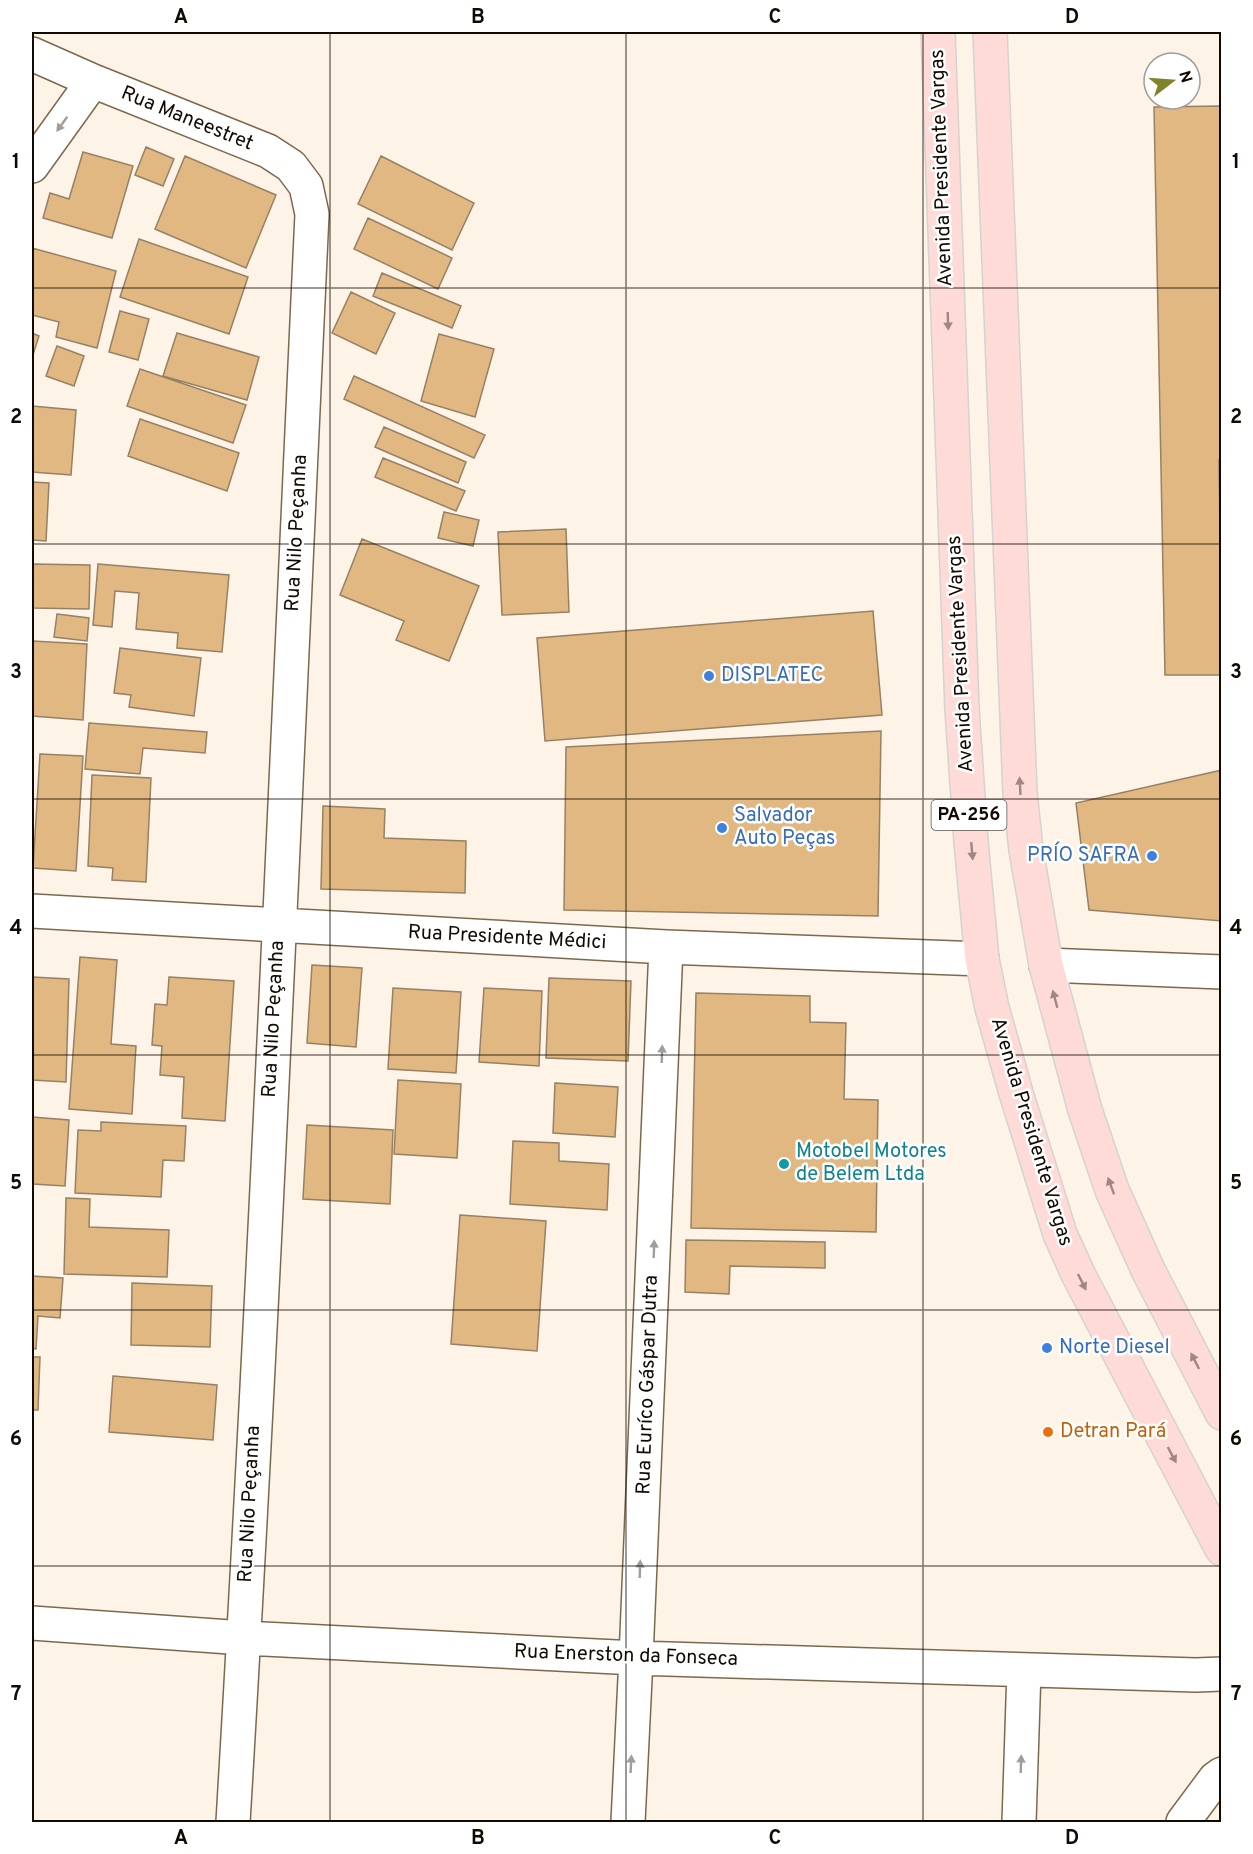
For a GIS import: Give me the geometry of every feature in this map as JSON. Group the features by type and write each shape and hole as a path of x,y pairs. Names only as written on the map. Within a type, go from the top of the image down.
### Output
{"main road":[{"name":"Avenida Presidente Vargas","path":"938,32 962,709 982,959 992,1008 1016,1093 1060,1234 1078,1274 1221,1549"},
{"name":"PA-256","path":"990,32 1020,793 1026,850 1047,965 1085,1110 1112,1190 1148,1270 1221,1413"}],"street":[{"name":"Rua Maneestret","path":"32,54 268,151 291,166 306,186 312,214"},
{"path":"32,166 93,81"},
{"name":"Rua Nilo Peçanha","path":"233,1822 279,926 312,214"},
{"name":"Rua Presidente Médici","path":"32,912 666,947 982,959"},
{"name":"Rua Euríco Gáspar Dutra","path":"628,1822 666,947"},
{"path":"1047,965 1221,972"},
{"name":"Rua Enerston da Fonseca","path":"32,1623 244,1638 636,1658 1221,1674"},
{"path":"1019,1822 1024,1670"},
{"path":"1183,1822 1221,1774"}],"building":[{"path":"1202,106 1220,106 1222,460 1219,460 1222,675 1165,675 1154,111 1202,111"},
{"path":"146,147 174,159 163,186 135,175"},
{"path":"83,152 133,166 112,238 43,218 50,193 69,199"},
{"path":"185,156 276,195 246,268 155,229"},
{"path":"381,156 474,203 452,250 358,204"},
{"path":"368,218 452,258 438,289 354,249"},
{"path":"139,239 248,277 229,334 120,297"},
{"path":"32,248 116,271 97,348 56,337 59,322 32,315"},
{"path":"382,273 461,306 452,328 373,296"},
{"path":"351,292 395,313 376,354 332,333"},
{"path":"120,311 149,319 138,360 109,352"},
{"path":"32,333 39,336 32,358"},
{"path":"177,333 259,357 247,400 163,376"},
{"path":"439,334 494,349 475,417 421,401"},
{"path":"57,346 84,356 74,386 46,376"},
{"path":"140,369 246,405 233,443 127,406"},
{"path":"354,376 485,435 474,458 344,399"},
{"path":"32,406 76,410 71,475 32,472"},
{"path":"140,419 239,453 227,491 128,456"},
{"path":"384,427 466,462 458,483 375,447"},
{"path":"383,458 465,491 456,511 375,477"},
{"path":"32,482 49,483 46,541 32,540"},
{"path":"444,512 479,520 473,546 438,538"},
{"path":"566,529 569,612 502,615 498,532"},
{"path":"362,539 479,586 449,661 396,640 404,621 340,595"},
{"path":"32,564 90,565 89,609 32,608"},
{"path":"98,564 229,575 222,652 177,648 178,633 136,629 139,593 115,591 112,627 93,625"},
{"name":"DISPLATEC","path":"873,611 882,715 545,741 537,638"},
{"path":"57,614 89,618 87,641 54,637"},
{"path":"32,641 87,644 83,720 32,716"},
{"path":"120,648 201,658 194,716 129,707 131,695 114,693"},
{"path":"89,723 207,732 205,753 143,748 140,774 85,769"},
{"name":"Salvador Auto Peças","path":"881,731 878,916 564,910 566,747"},
{"path":"40,754 83,756 76,871 33,868"},
{"name":"PRÍO SAFRA","path":"1222,770 1222,921 1089,910 1076,803"},
{"path":"92,775 151,778 146,882 112,880 113,868 88,866"},
{"path":"323,806 385,809 384,838 466,841 465,893 321,889"},
{"path":"80,957 117,960 111,1044 136,1046 132,1114 69,1109"},
{"path":"312,965 362,968 356,1047 307,1043"},
{"path":"32,977 69,979 66,1082 32,1080"},
{"path":"169,977 234,981 225,1121 182,1118 184,1077 160,1075 162,1046 152,1045 155,1004 167,1005"},
{"path":"549,978 631,981 628,1061 546,1058"},
{"path":"393,988 461,992 456,1073 388,1069"},
{"path":"484,988 542,991 539,1066 479,1062"},
{"name":"Motobel Motores de Belem Ltda","path":"696,993 810,996 810,1022 846,1023 844,1099 878,1100 876,1232 691,1228"},
{"path":"398,1080 461,1084 457,1158 394,1154"},
{"path":"555,1083 618,1087 615,1137 553,1133"},
{"path":"32,1117 69,1120 65,1186 32,1184"},
{"path":"101,1122 186,1126 184,1161 163,1160 161,1197 75,1193 78,1130 101,1131"},
{"path":"307,1125 393,1130 390,1204 303,1199"},
{"path":"513,1141 559,1143 559,1161 609,1164 607,1210 510,1204"},
{"path":"66,1198 90,1199 89,1227 169,1230 167,1277 64,1274"},
{"path":"460,1215 546,1221 537,1351 451,1344"},
{"path":"686,1240 825,1242 825,1268 730,1266 729,1294 685,1292"},
{"path":"32,1276 63,1278 60,1318 38,1316 36,1349 32,1348"},
{"path":"132,1283 212,1286 210,1347 131,1345"},
{"path":"32,1357 40,1357 38,1410 32,1410"},
{"path":"113,1376 217,1385 213,1440 109,1432"}],"place":[{"name":"DISPLATEC","path":"709,676"},
{"name":"Salvador Auto Peças","path":"722,828"},
{"name":"PRÍO SAFRA","path":"1152,856"},
{"name":"Motobel Motores de Belem Ltda","path":"784,1164"},
{"name":"Norte Diesel","path":"1047,1348"},
{"name":"Detran Pará","path":"1048,1432"}]}
